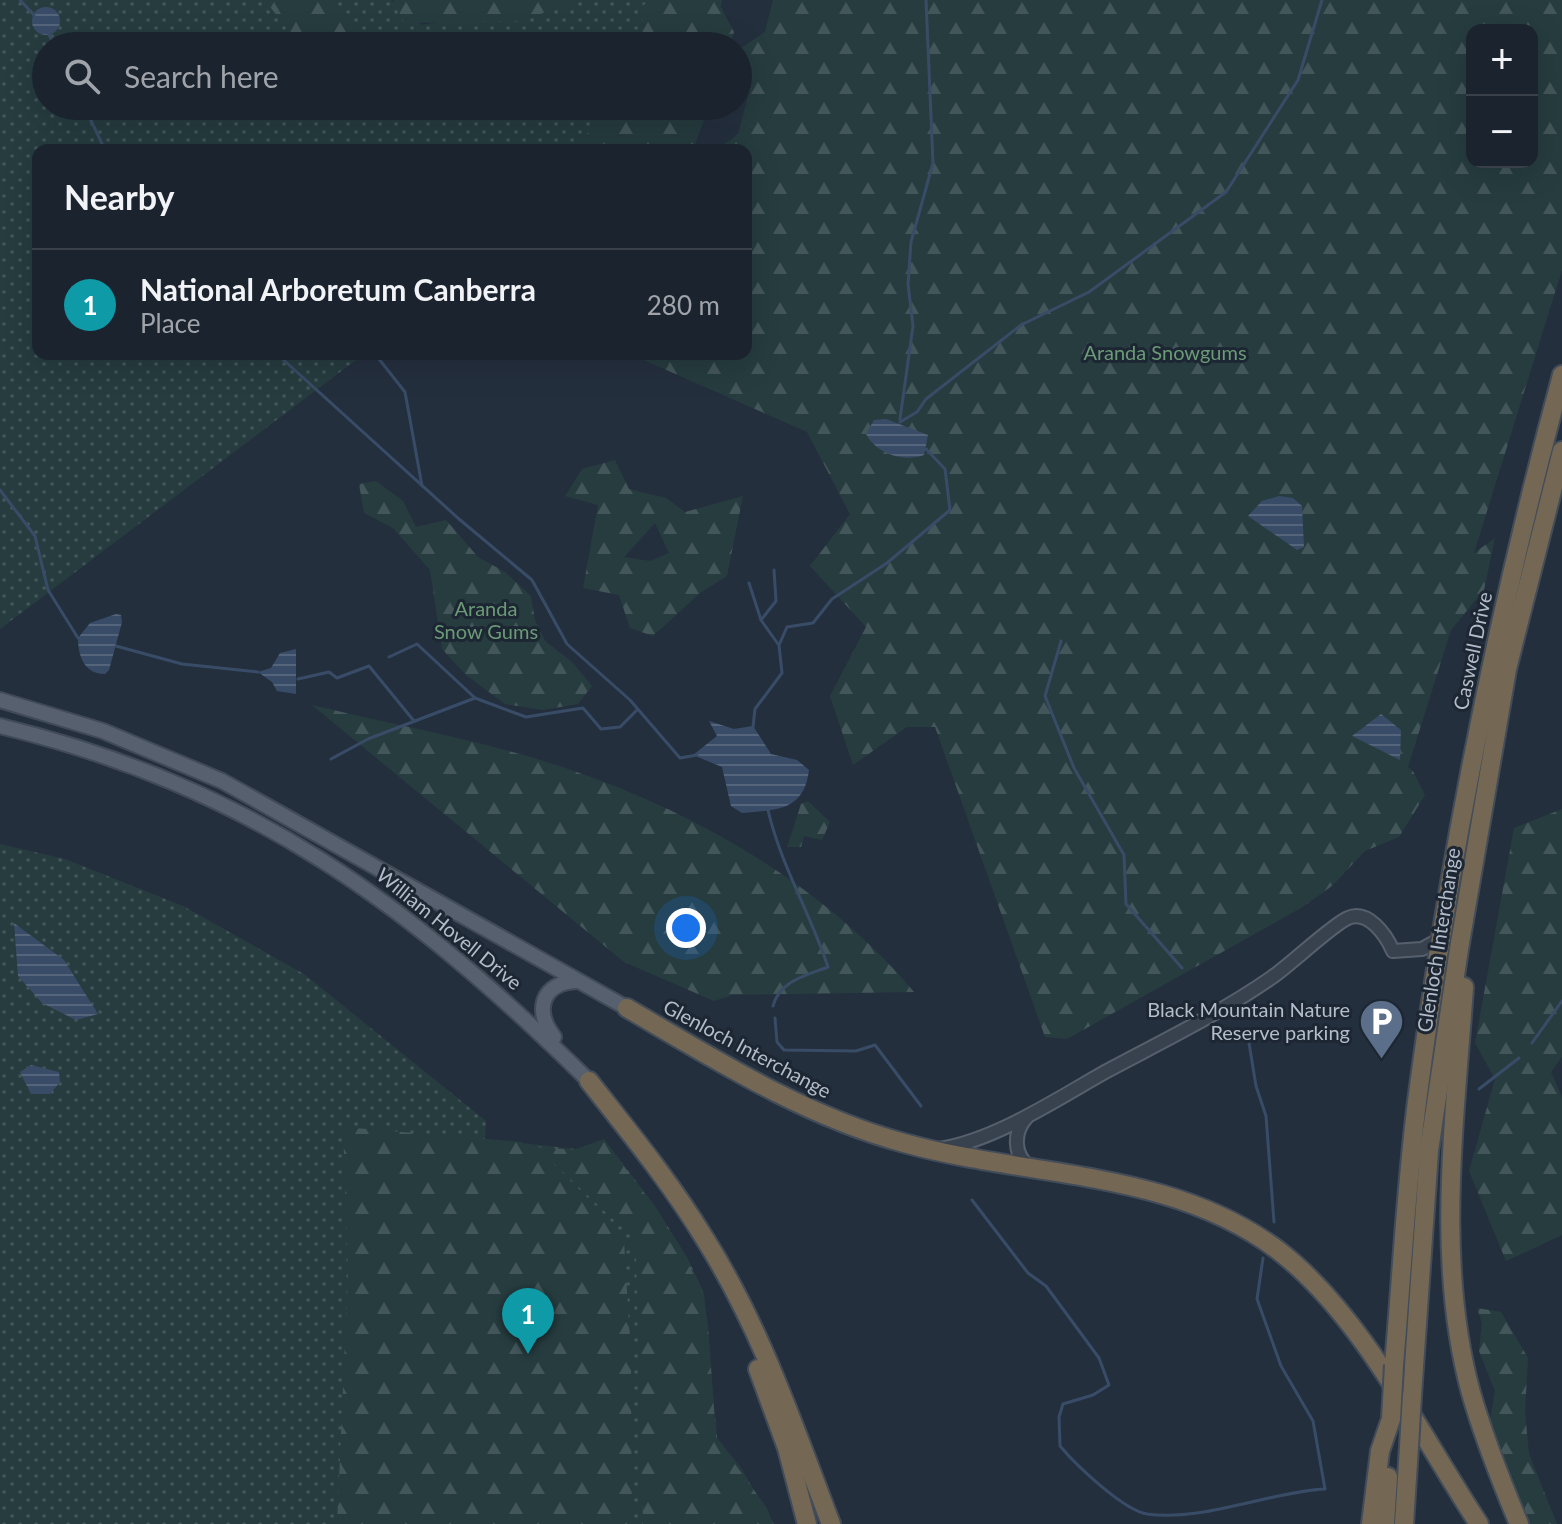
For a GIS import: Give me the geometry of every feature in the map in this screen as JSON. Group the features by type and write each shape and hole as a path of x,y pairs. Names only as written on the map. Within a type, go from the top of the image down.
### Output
{"highway":[{"name":"Caswell Drive","path":"1442,938 1496,645 1562,375"},
{"name":"Glenloch Interchange","path":"1404,1524 1429,1151 1483,806 1513,640 1562,451"},
{"path":"1483,806 1484,836 1463,1003 1452,1173 1452,1263 1471,1391 1498,1473 1519,1524"},
{"name":"Glenloch Interchange","path":"1385,1524 1412,1143 1442,938"},
{"name":"Glenloch Interchange","path":"627,1008 706,1055 825,1116 928,1150 1175,1197 1230,1220 1279,1251 1345,1317 1477,1524"},
{"path":"589,1081 675,1193 714,1254 761,1344 831,1524"},
{"path":"675,1193 760,1372 787,1448 807,1524"},
{"path":"1371,1524 1380,1451 1391,1419"}],"main road":[{"name":"William Hovell Drive","path":"0,700 103,731 222,781 577,981"},
{"path":"0,719 24,732"},
{"name":"William Hovell Drive","path":"0,726 108,755 193,789 283,835 362,883 474,972 589,1081"},
{"name":"Glenloch Interchange","path":"577,981 627,1008"},
{"path":"577,981 562,984 551,991 541,1012 546,1026 589,1081"}],"street":[{"path":"928,1150 969,1141 1032,1112 1240,998 1286,967 1347,918 1361,918 1374,924 1393,951 1425,948 1442,938"},
{"path":"1032,1112 1020,1126 1016,1142 1022,1159 1039,1170"}],"green space":[{"path":"0,0 391,0 422,25 555,0 722,0 714,32 32,32 32,120 674,120 642,144 32,144 32,360 356,360 0,629"},
{"path":"269,0 324,0 349,15 356,32 289,32 268,4"},
{"path":"393,0 584,0 518,21 404,23"},
{"path":"651,0 717,0 734,32 643,32 642,6"},
{"name":"Aranda Snowgums","path":"773,0 1562,0 1562,270 1474,553 1495,538 1484,590 1451,630 1408,767 1425,795 1399,837 1365,851 1332,886 1301,908 1067,1039 1045,1037 935,727 907,727 853,765 830,696 866,627 810,566 850,514 807,432 644,360 752,360 752,144 725,144 738,134 742,120 752,120 752,41 765,32"},
{"path":"602,120 704,120 695,144 584,144 581,139"},
{"path":"615,460 629,489 666,498 685,512 743,496 727,576 700,593 653,636 630,628 619,595 583,588 598,505 565,496 582,469","holes":["655,523 669,553 650,561 624,557"]},
{"name":"Aranda Snow Gums","path":"376,481 403,501 416,527 446,520 478,557 505,572 531,596 535,620 545,641 572,662 592,686 578,704 543,710 505,704 466,675 442,649 430,570 393,528 364,513 359,484"},
{"path":"312,705 475,742 539,760 666,808 758,858 801,887 842,919 914,992 732,995 714,1001 624,962"},
{"path":"808,801 830,822 822,840 804,836 801,847 787,847 801,804"},
{"path":"1562,809 1562,1057 1551,1072 1562,1097 1562,1235 1506,1261 1469,1171 1495,1079 1475,1043 1514,828"},
{"path":"0,844 65,859 183,906 304,974 486,1121 485,1139 576,1149 604,1139 655,1206 688,1259 704,1293 717,1438 741,1468 774,1524 0,1524"},
{"path":"343,1127 522,1142 624,1240 631,1360 632,1524 337,1524 348,1273"},
{"path":"604,1140 653,1205 686,1258 702,1293 708,1324 716,1438 767,1508 773,1524 643,1524 636,1256 630,1235 536,1147 577,1150"},
{"path":"1477,1308 1501,1312 1528,1358 1525,1412 1529,1454 1557,1524 1528,1524 1503,1464 1490,1420 1495,1391 1479,1351 1482,1323"}],"water":[{"path":"41,8 51,8 59,16 59,26 54,32 38,32 33,26 33,16"},
{"path":"886,419 928,435 924,455 899,457 876,446 866,434 874,420"},
{"path":"1279,496 1293,498 1302,506 1304,547 1297,550 1248,516 1262,501"},
{"path":"121,615 122,622 109,670 105,674 92,671 84,663 78,638 90,623"},
{"path":"296,649 296,694 277,691 272,682 258,672 271,668 280,653"},
{"path":"1381,714 1401,730 1400,760 1352,736"},
{"path":"709,721 734,729 753,726 771,754 797,760 809,770 806,783 795,801 777,809 742,813 731,806 722,767 693,755 717,736"},
{"path":"14,923 64,960 98,1014 76,1020 42,1003 18,976"},
{"path":"31,1065 59,1072 60,1082 50,1094 31,1094 20,1072"}],"waterway":[{"path":"20,0 34,15"},
{"path":"900,419 913,326 908,284 911,242 933,163 926,0"},
{"path":"900,422 917,412 926,399 1021,325 1089,292 1226,192 1298,80 1322,0"},
{"path":"91,120 102,144"},
{"path":"284,360 459,519 532,580 567,644 630,700 680,758 697,755"},
{"path":"380,360 405,392 422,486"},
{"path":"753,727 755,709 782,673 779,645 787,627 813,623 832,599 887,563 950,510 945,469 926,449"},
{"path":"0,490 35,536 48,590 78,638"},
{"path":"761,620 776,601 774,570"},
{"path":"749,583 761,620 778,644"},
{"path":"1061,641 1045,696 1074,768 1124,855 1126,904 1182,968"},
{"path":"389,657 417,644 474,697"},
{"path":"116,646 182,664 258,672"},
{"path":"298,679 329,672 337,678 369,666 414,721"},
{"path":"331,759 368,739 475,698 526,717 583,708 601,729 620,727 637,710"},
{"path":"768,810 780,850 828,967 788,985 781,990 773,1006"},
{"path":"1532,1043 1562,1001"},
{"path":"775,1018 777,1042 784,1050 856,1051 875,1045 921,1106"},
{"path":"1249,1043 1256,1086 1266,1116 1274,1222"},
{"path":"1479,1089 1519,1058"},
{"path":"972,1200 1028,1273 1046,1286 1099,1358 1109,1385 1093,1395 1063,1404 1059,1417 1060,1446 1113,1496 1147,1514 1191,1514 1325,1489 1313,1421 1281,1366 1257,1299 1263,1258"}],"place":[{"name":"Black Mountain Nature Reserve parking","path":"1381,1060"},
{"name":"National Arboretum Canberra","path":"528,1354"}]}
